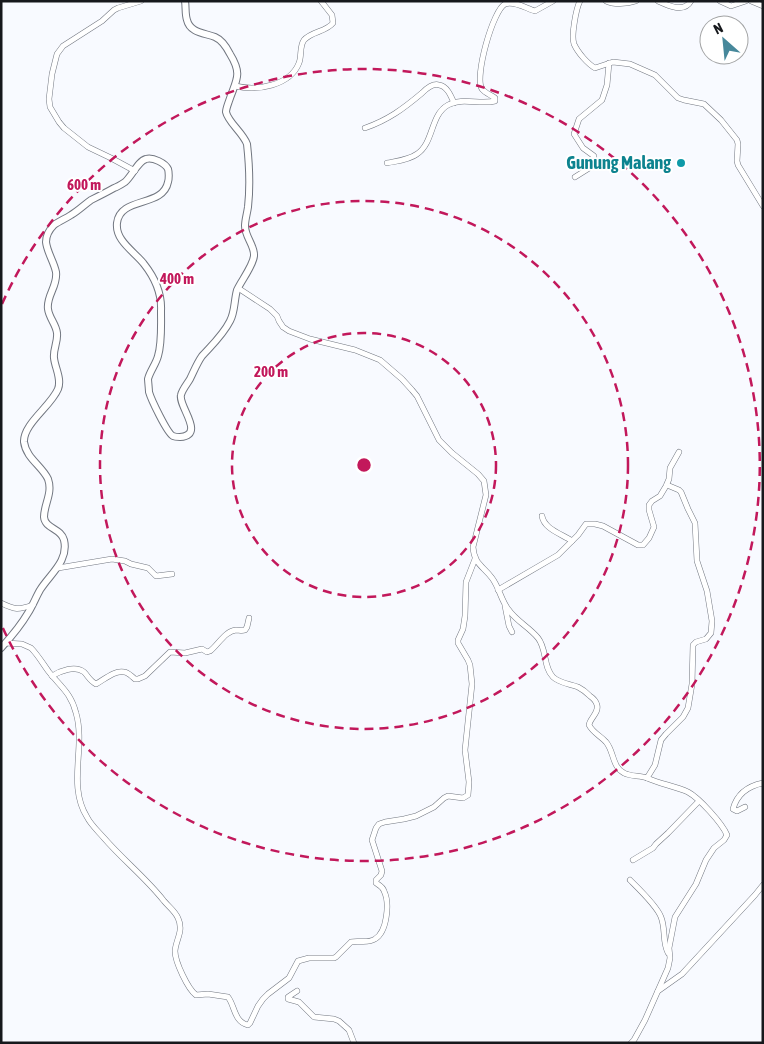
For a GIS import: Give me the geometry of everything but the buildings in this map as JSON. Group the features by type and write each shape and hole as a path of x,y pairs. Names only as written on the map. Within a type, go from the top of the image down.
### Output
{"street":[{"path":"135,171 88,147 64,128 50,107 49,99 52,74 58,54 63,46 102,21 114,10 141,1"},
{"path":"3,646 23,621 44,583 58,568 64,553 61,534 48,526 44,518 50,490 48,481 27,452 24,438 26,431 48,404 59,386 53,353 57,332 48,311 56,275 46,242 49,232 58,222 93,199 124,183 140,162 148,158 165,164 169,172 168,183 164,192 152,199 125,209 119,216 117,228 120,237 143,262 153,277 160,293 162,308 160,346 155,365 149,375 149,392 166,428 174,436 183,437 190,430 190,421 181,404 180,396 196,366 229,324 233,316 238,288 253,262 254,254 245,231 248,208 248,144 226,112 238,74 232,57 218,39 199,32 189,25 185,1"},
{"path":"235,86 254,87 279,84 294,72 300,60 304,40 316,32 328,28 333,22 332,15 321,1"},
{"path":"387,163 411,158 418,154 423,148 441,111 450,104 495,101 495,98 482,89 480,83 481,70 487,42 501,7 504,4 517,4 535,11 553,1"},
{"path":"606,1 610,3 636,1"},
{"path":"658,1 682,8 687,7 692,1"},
{"path":"720,1 731,6 746,1"},
{"path":"751,1 763,6"},
{"path":"578,2 575,45 592,67 613,62 630,64 649,72 659,79 678,98 702,103 721,120 736,140 738,165 763,206"},
{"path":"574,177 592,167 594,156 583,148 574,134 580,119 602,100 607,85 609,63"},
{"path":"365,128 390,118 407,107 424,91 437,84 446,89 454,103"},
{"path":"238,288 270,309 289,331 310,339 355,350 382,362 416,394 440,440 484,481 486,496 473,547 475,559 492,578 508,610 539,639 550,672 554,678 580,688 595,700 597,710 589,725 608,745 618,769 625,774 647,778 686,791 694,796 720,823 727,835 714,848 706,860 693,888 675,917 669,948 668,968 645,1020 631,1043"},
{"path":"498,590 555,558 585,525 595,524 603,526 639,546 643,545 654,527 649,505 662,493 667,485 670,468 679,452"},
{"path":"647,778 656,762 662,740 682,718 688,708 692,684 693,645 695,642 706,638 712,630 707,591 696,552 697,535 695,523 682,492 667,485"},
{"path":"542,516 547,526 572,541"},
{"path":"58,568 112,559 125,560 131,564 147,568 156,576 172,574"},
{"path":"3,646 22,644 31,648 72,699 79,728 78,792 86,817 114,850 158,892 177,914 181,929 176,944 176,954 183,975 193,992 196,995 228,996 239,1020 244,1025 248,1025 263,999 289,978 298,961 308,958 334,958 351,942 372,941 381,934 385,922 386,898 384,889 376,883 382,871 372,840 378,826 382,823 416,816 432,808 448,796 463,798 468,795 469,782 465,750 472,684 470,665 458,640 465,616 466,582 475,559"},
{"path":"1,603 12,609 32,605"},
{"path":"504,603 512,632"},
{"path":"52,676 65,670 79,670 83,671 92,683 96,684 115,673 121,672 127,673 135,679 142,678 170,652 185,653 201,649 207,652 210,651 229,633 235,630 245,630 249,618"},
{"path":"745,807 736,811 733,808 740,794 749,788 763,784"},
{"path":"634,860 653,848 699,801"},
{"path":"630,880 661,915 664,944 670,958"},
{"path":"657,992 682,974 763,885"},
{"path":"297,991 289,995 288,999 299,1002 314,1017 339,1021 349,1030 354,1043"}],"place":[{"name":"Gunung Malang","path":"681,163"}]}
